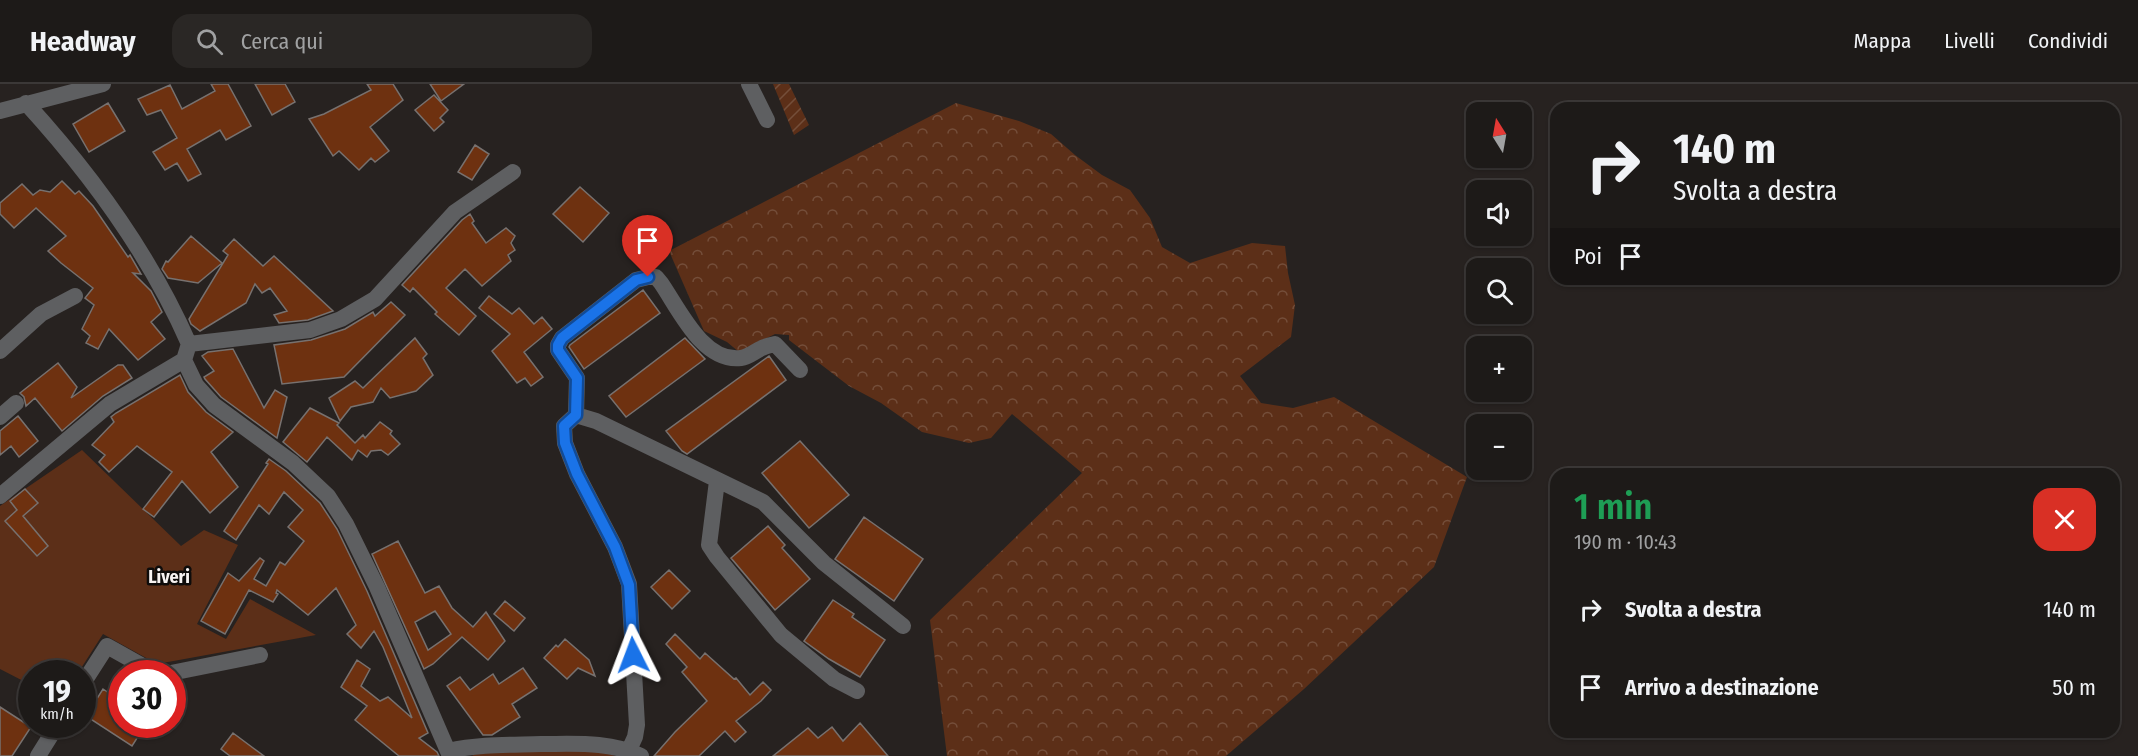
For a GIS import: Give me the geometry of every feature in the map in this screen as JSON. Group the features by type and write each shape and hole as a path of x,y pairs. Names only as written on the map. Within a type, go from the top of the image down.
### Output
{"street":[{"path":"0,111 64,89 103,84"},
{"path":"749,84 766,120"},
{"path":"26,103 63,144 121,224 172,305 196,385 214,405 293,462 328,496 346,524 377,587 449,753 478,745 598,744 635,753 637,725 629,585 615,547 577,474 565,443 564,426 576,415 577,378 558,350 562,338 636,280 656,277 699,339 715,353 730,358 743,358 763,347 775,344 800,370"},
{"path":"0,496 110,404 187,352 310,330 341,319 375,299 455,212 513,172"},
{"path":"0,351 40,314 75,296"},
{"path":"0,417 16,403"},
{"path":"576,415 596,421 763,502 824,563 903,626"},
{"path":"717,481 709,545 781,635 834,679 857,691"},
{"path":"96,663 107,646 132,660"},
{"path":"186,670 260,655"},
{"path":"38,756 49,738"}],"green space":[{"path":"773,84 789,84 809,125 794,135"},
{"path":"956,103 1019,121 1051,134 1102,175 1130,190 1150,218 1162,247 1190,263 1252,243 1285,246 1295,305 1291,337 1240,376 1261,403 1293,408 1334,397 1466,476 1466,480 1434,567 1304,689 1226,756 947,756 930,620 1082,473 1012,414 991,438 969,443 922,432 881,403 849,386 789,340 789,335 775,334 739,352 727,342 704,331 669,251"},
{"path":"82,450 181,546 204,530 238,545 197,624 226,639 250,599 316,635 179,660 150,660 103,634 86,660 18,660 18,678 0,669 0,506"},
{"path":"481,750 601,751 615,756 472,756"}],"building":[{"path":"211,84 228,84 251,126 226,140 220,130 187,149 201,174 188,181 177,163 165,170 153,152 177,138 161,110 147,115 138,99 170,85 182,109 215,91"},
{"path":"255,84 285,84 295,102 272,115"},
{"path":"367,84 393,84 403,100 370,127 389,151 375,162 371,158 359,170 339,151 333,156 309,119 324,114 371,90"},
{"path":"430,84 464,84 441,101"},
{"path":"434,95 448,110 440,118 444,122 434,131 415,110"},
{"path":"108,103 125,131 89,152 73,124"},
{"path":"475,145 489,154 472,180 458,172"},
{"path":"62,181 75,194 79,191 93,206 128,257 130,255 141,274 133,273 151,291 162,312 151,322 165,339 138,360 109,329 98,349 86,343 90,336 82,329 94,305 85,298 93,288 48,251 66,236 36,208 14,228 0,214 0,203 22,184 33,195 40,190 50,192"},
{"path":"580,187 609,213 583,242 553,214"},
{"path":"470,214 474,221 472,223 486,243 506,228 515,236 511,243 515,250 508,255 511,261 482,286 465,269 446,288 476,316 459,335 435,314 437,312 413,288 410,292 402,285"},
{"path":"191,236 222,263 198,283 168,278 162,269 166,261 168,262"},
{"path":"234,239 263,266 274,256 333,311 308,320 279,323 274,315 287,311 270,288 262,293 255,284 246,303 200,331 191,324 189,319 228,255 223,251"},
{"path":"643,290 660,313 584,369 569,347 570,345"},
{"path":"489,296 512,314 519,308 534,324 542,317 552,329 524,352 543,377 531,386 525,378 517,383 492,351 510,334 479,308"},
{"path":"391,302 405,315 344,377 282,384 274,345 311,340 345,329 373,312 375,316"},
{"path":"415,338 427,354 423,358 433,375 416,391 390,398 381,388 373,402 351,407 340,421 329,398 355,381 363,388"},
{"path":"685,338 705,359 626,417 609,396"},
{"path":"233,349 264,408 275,390 287,397 277,438 221,397 204,377 214,371 202,356 208,352"},
{"path":"769,356 786,380 687,454 682,451 666,431"},
{"path":"58,363 77,387 71,398 118,365 123,365 132,378 103,396 62,431 35,398 26,406 24,397 20,393"},
{"path":"180,375 188,392 206,412 233,432 211,452 238,487 210,513 182,481 154,517 143,509 172,472 137,446 109,472 99,462 105,455 92,445 114,422 111,417 116,413"},
{"path":"310,408 339,423 337,425 355,443 363,435 365,438 380,422 392,431 390,434 400,444 388,455 381,450 371,451 367,457 358,450 352,460 327,437 307,462 283,442"},
{"path":"18,416 38,441 19,457 11,446 0,455 0,431"},
{"path":"800,441 849,495 809,528 762,473"},
{"path":"269,459 286,471 320,503 337,529 367,591 428,733 419,738 439,756 399,756 355,720 367,706 341,687 357,660 370,669 361,686 380,701 388,697 412,718 383,647 374,631 361,648 347,634 356,625 336,588 308,615 277,590 278,594 273,602 249,590 225,634 201,621 228,573 239,581 260,558 264,561 254,579 266,586 280,562 285,565 304,541 288,527 303,510 284,492 269,514 259,505 236,540 224,531 268,464 266,463"},
{"path":"25,489 38,503 23,516 48,546 37,556 5,521 17,510 10,501"},
{"path":"864,517 923,559 894,601 835,559"},
{"path":"768,526 785,545 782,548 810,579 775,610 731,558"},
{"path":"398,541 425,593 439,586 452,608 473,627 486,612 505,641 488,660 462,637 433,664 424,669 372,554","holes":["435,611 451,634 428,650 415,622"]},
{"path":"669,570 690,591 672,609 651,587"},
{"path":"833,600 854,614 852,617 885,640 860,677 804,641"},
{"path":"505,601 525,618 514,631 494,614"},
{"path":"675,634 700,659 705,653 734,679 736,678 750,695 763,682 771,690 736,721 746,732 735,742 725,731 699,756 654,756 707,701 682,672 687,667 666,644"},
{"path":"565,639 589,660 595,676 578,668 567,679 544,658"},
{"path":"523,668 537,688 512,704 520,717 492,735 483,735 447,686 460,677 470,690 493,674 499,684"},
{"path":"103,689 108,692 108,730 96,723 96,700"},
{"path":"0,707 18,719 18,738 24,738 12,756 0,756"},
{"path":"860,723 888,756 773,756 808,728 818,738 832,727 843,741"},
{"path":"233,733 264,756 230,756 221,749"},
{"path":"120,738 137,738 132,746"}],"district":[{"name":"Liveri","path":"169,577"}],"route":[{"path":"633,655 629,585 615,547 577,474 565,443 564,426 576,415 577,378 558,350 558,345 562,338 636,280 648,277"}]}
